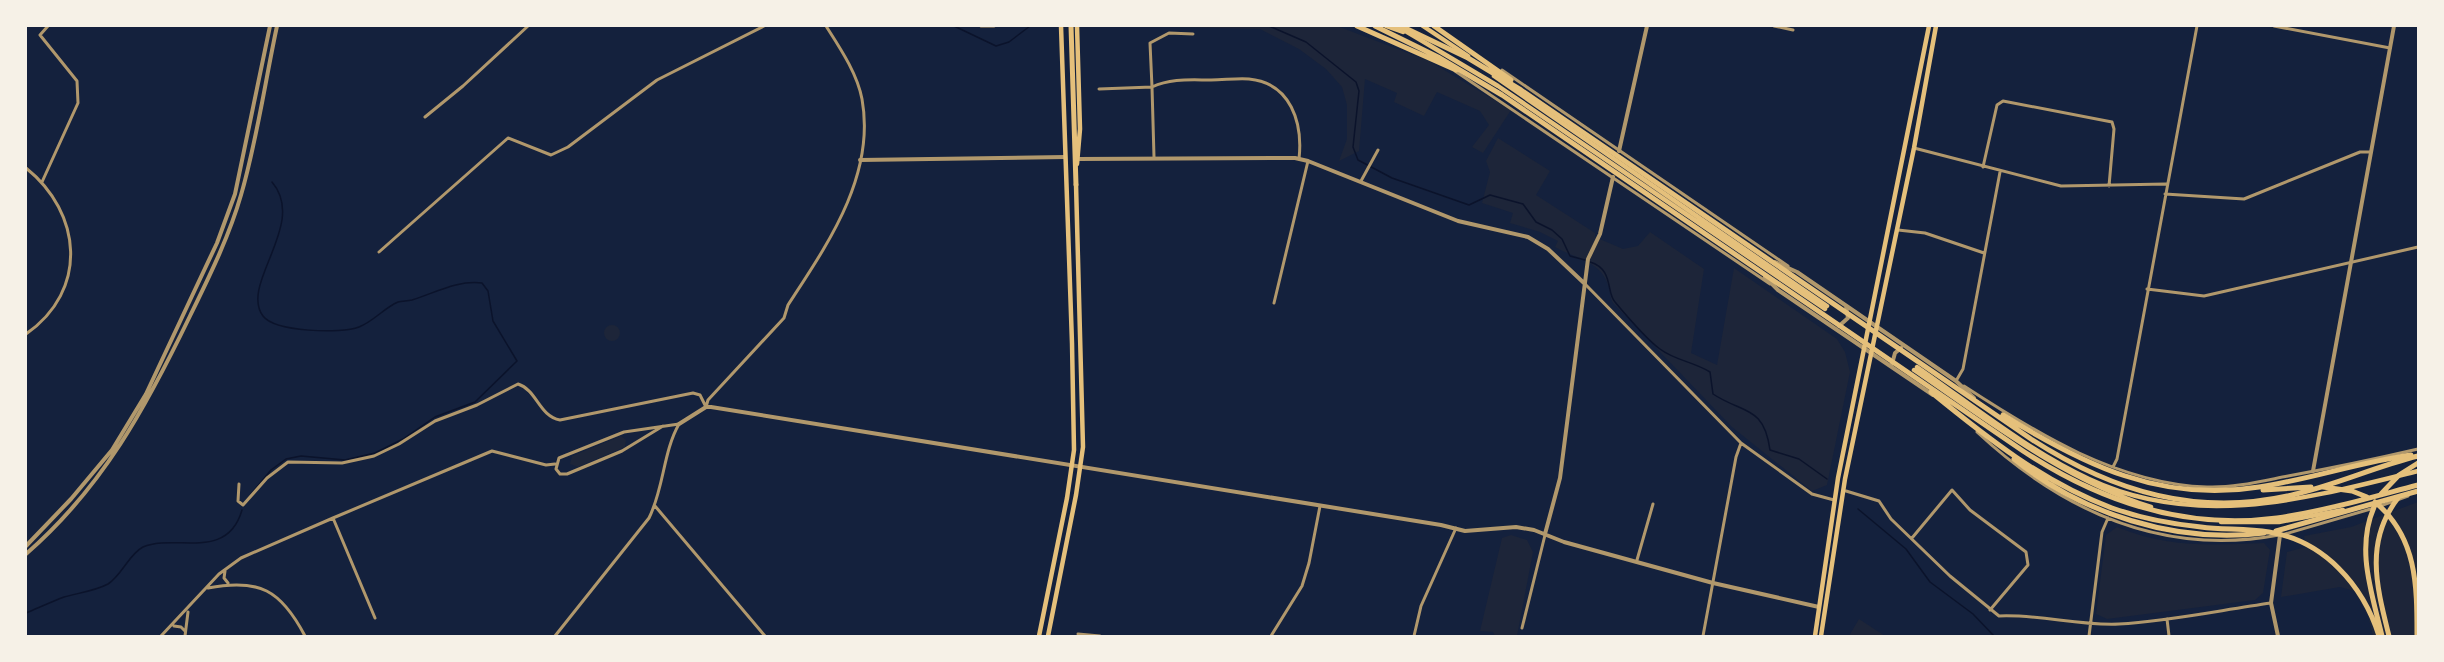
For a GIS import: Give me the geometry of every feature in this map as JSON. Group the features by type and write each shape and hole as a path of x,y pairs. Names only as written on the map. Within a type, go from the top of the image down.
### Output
{"highway":[{"path":"1071,26 1076,185"},
{"path":"1357,26 1460,72 1502,95"},
{"path":"1377,26 1450,63 1502,95 1897,368 2064,476 2104,495 2158,512 2215,520 2268,519 2321,509 2418,485"},
{"path":"1399,26 1474,62 1530,96 1956,384 2037,442 2081,468 2121,486 2173,499 2218,503 2276,498 2418,455"},
{"path":"1435,26 1479,55 1530,96"},
{"path":"1897,368 2049,485 2094,508 2167,529 2237,535 2291,528 2418,492"},
{"path":"1956,384 2058,448 2100,468 2168,487 2229,491 2334,488 2360,494 2375,502 2393,520 2408,545 2415,574 2417,621"},
{"path":"1985,436 2060,484 2122,511 2192,526 2269,532 2304,543 2332,561 2350,581 2365,603 2380,636"},
{"path":"2229,491 2269,486 2373,461 2418,455"},
{"path":"2380,636 2367,571 2366,528 2375,504 2388,485 2418,463"},
{"path":"2389,636 2376,582 2376,546 2381,526 2392,506 2418,479"},
{"path":"2417,636 2418,592"}],"main road":[{"path":"1039,636 1071,466 1074,423 1061,26"},
{"path":"1048,636 1081,467 1082,343 1078,314 1076,185 1078,159 1077,26"},
{"path":"1386,26 1414,37"},
{"path":"1399,26 1498,86 1749,254"},
{"path":"1423,26 1517,94 1826,308"},
{"path":"1815,636 1836,501 1869,321 1929,26"},
{"path":"1821,636 1846,491 1845,479 1898,230 1936,26"},
{"path":"1070,315 1075,317 1078,314"},
{"path":"1915,368 2037,453 2086,482 2149,506 2199,519 2239,524 2279,522 2418,492"},
{"path":"1991,420 2059,463 2098,483 2141,497 2183,506 2233,507 2275,503 2418,471"}],"street":[{"path":"42,182 78,103 77,81 40,35 48,26"},
{"path":"26,546 58,514 112,450 146,394 217,243 235,194 270,26"},
{"path":"26,554 63,518 117,453 151,397 198,299 223,246 241,196 277,26"},
{"path":"425,117 463,86 528,26"},
{"path":"380,252 508,138 550,155 568,147 657,80 764,26"},
{"path":"706,407 708,400 784,318 788,305 837,228 860,160 862,98 850,66 826,26"},
{"path":"981,26 994,26"},
{"path":"1377,26 1472,81 1829,325 1897,368 1941,401 2031,478 2070,502 2108,518 2154,532 2197,539 2240,540 2280,535 2342,519 2418,492"},
{"path":"1435,26 1878,327 1909,352"},
{"path":"1619,150 1647,26"},
{"path":"1774,26 1793,30"},
{"path":"2113,467 2117,459 2197,26"},
{"path":"2274,26 2390,48"},
{"path":"2313,471 2394,26"},
{"path":"1154,157 1150,43 1169,33 1193,34"},
{"path":"1099,89 1152,87 1165,81 1249,79 1272,86 1283,94 1296,116 1301,140 1299,159"},
{"path":"1983,167 1997,105 2003,101 2112,122 2114,129 2109,186"},
{"path":"1914,148 2061,186 2166,184"},
{"path":"1361,181 1378,150"},
{"path":"2165,194 2244,199 2360,152 2371,152"},
{"path":"860,160 1065,157"},
{"path":"1078,159 1154,157 1299,159 1361,181 1458,221 1528,237 1548,249 1585,284 1742,442 1812,494 1836,501"},
{"path":"1274,303 1308,161"},
{"path":"26,168 42,182 64,216 69,235 70,256 60,295 50,312 26,334"},
{"path":"1956,384 1963,369 1985,263 1983,254 2000,172"},
{"path":"1522,628 1560,478 1588,259 1600,234 1613,177"},
{"path":"1898,230 1925,233 1983,254"},
{"path":"2147,289 2204,296 2418,246"},
{"path":"1749,254 1783,293"},
{"path":"1749,254 1797,272"},
{"path":"1829,325 1837,327 1845,322 1849,313 1844,304"},
{"path":"1897,368 1892,362 1895,353 1903,348 1909,352"},
{"path":"239,484 238,501 243,505 267,478 288,462 342,463 374,456 399,444 435,421 477,405 518,384 527,388 547,413 560,420 693,393 700,395 706,407"},
{"path":"1956,384 1991,420"},
{"path":"1956,384 2054,439 2113,467 2157,480 2207,487 2246,483 2313,471 2418,448"},
{"path":"1941,401 1991,420"},
{"path":"161,636 225,569 241,558 492,451 546,465 555,464 561,457 624,432 679,424 706,407 1197,484 1475,531 1516,527 1713,583 1820,607"},
{"path":"555,636 641,531 655,506 672,436 679,424"},
{"path":"555,464 558,473 567,474 622,452 663,426"},
{"path":"1703,636 1742,442"},
{"path":"1912,538 1948,491 1952,490 1970,510 2026,552 2028,564 1990,610"},
{"path":"1846,491 1879,501 1891,519 1999,616 2025,615 2091,624 2166,619 2271,603"},
{"path":"1637,560 1653,504"},
{"path":"655,506 765,636"},
{"path":"1271,636 1302,585 1309,563 1320,506"},
{"path":"333,518 375,618"},
{"path":"2089,636 2102,532 2108,518"},
{"path":"1414,636 1421,606 1456,528"},
{"path":"2278,636 2271,603 2280,535"},
{"path":"225,569 224,578 230,584"},
{"path":"206,588 230,584 252,585 273,596 291,614 305,636"},
{"path":"185,636 188,610"},
{"path":"2166,619 2169,636"},
{"path":"172,627 181,627 185,631"},
{"path":"1078,634 1100,636"}],"shaded area":[{"path":"1122,26 1337,26 1429,61 1511,110 1483,153 1472,147 1489,125 1480,111 1437,92 1424,116 1394,102 1397,93 1365,79 1359,151 1339,161 1347,139 1347,105 1342,87 1326,69 1299,49 1260,29"},
{"path":"1498,138 1550,171 1536,195 1595,233 1595,237 1623,249 1638,246 1650,232 1704,269 1691,353 1717,365 1734,268 1837,339 1845,352 1850,372 1827,485 1812,491 1732,427 1613,303 1604,277 1593,265 1555,247 1558,241 1540,232 1510,223 1513,213 1482,203 1490,172 1486,161"},
{"path":"609,325 615,325 620,333 618,339 609,341 604,336 604,330"},
{"path":"621,436 626,440 625,447 578,467 570,464 572,456"},
{"path":"2418,502 2418,636 2373,636 2368,616 2354,591 2340,587 2281,597 2287,552 2306,547 2304,536 2351,527"},
{"path":"2117,527 2154,539 2189,544 2264,543 2270,550 2263,593 2255,600 2107,619 2096,614 2106,535"},
{"path":"1511,535 1527,540 1533,552 1517,636 1495,636 1493,632 1480,631 1502,538"},
{"path":"1859,619 1885,636 1849,636"}],"waterway":[{"path":"954,26 996,46 1009,42 1030,26"},
{"path":"1269,26 1306,42 1356,82 1359,91 1353,147 1358,160 1392,178 1469,205 1490,195 1523,204 1536,222 1552,230 1562,239 1570,256 1585,260"},
{"path":"251,494 271,470 286,459 301,456 345,460 375,453 403,439 435,417 475,402 517,361 493,321 488,291 482,283 455,285 412,300 398,302 359,327 350,329 324,331 294,328 270,321 263,316 258,303 259,287 279,234 282,216 281,199 272,182"},
{"path":"1590,262 1603,270 1612,298 1654,345 1666,353 1710,372 1713,394 1757,418 1763,425 1770,450 1799,459 1827,479"},
{"path":"1858,509 1906,549 1930,582 1973,614 1994,636"},
{"path":"26,613 64,597 108,584 143,547 156,544 199,543 225,536 235,526 242,510"}]}
